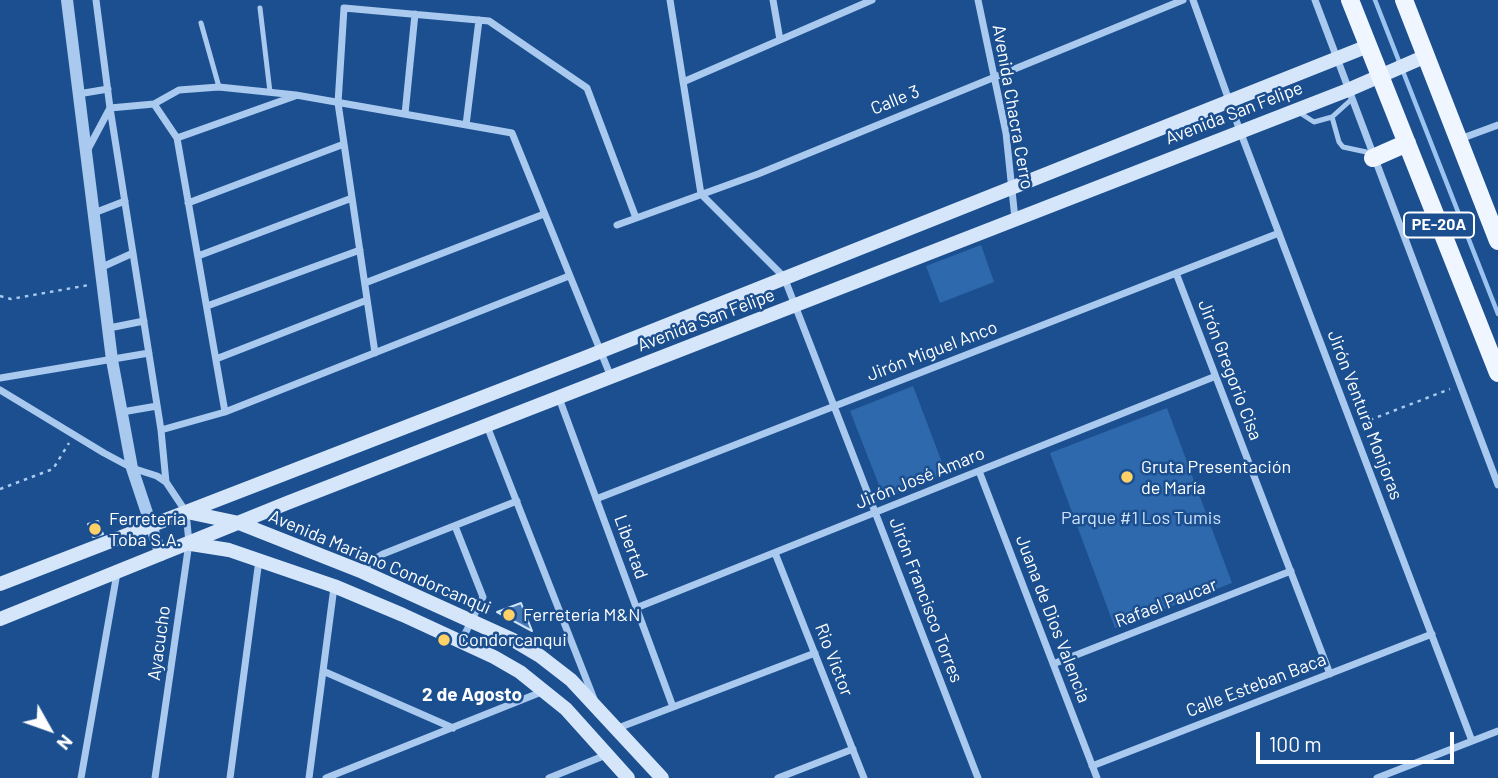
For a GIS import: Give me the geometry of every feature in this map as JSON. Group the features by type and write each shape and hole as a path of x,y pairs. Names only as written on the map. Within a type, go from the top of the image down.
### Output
{"main road":[{"name":"PE-20A","path":"1350,0 1498,373"},
{"name":"PE-20A","path":"1404,0 1498,241"},
{"name":"Avenida San Felipe","path":"0,584 601,351 1368,46"},
{"name":"Avenida San Felipe","path":"0,619 1240,131 1350,94 1380,76 1426,57"},
{"path":"1372,155 1407,144"},
{"name":"Avenida Mariano Condorcanqui","path":"186,512 239,523 363,572 472,620 540,656 571,680 662,778"},
{"path":"189,543 229,550 334,586 461,642 520,672 566,709 628,778"}],"street":[{"path":"67,0 112,360 132,468 149,527 161,555"},
{"path":"96,0 110,108 161,430 166,482"},
{"path":"670,0 701,194 784,277"},
{"path":"773,0 780,40"},
{"path":"683,82 872,0"},
{"name":"Avenida Chacra Cerro","path":"978,0 996,76 1013,187 1015,219"},
{"name":"Calle 3","path":"617,225 758,174 1183,0"},
{"name":"Jirón Ventura Monjoras","path":"1193,0 1240,131 1472,741"},
{"path":"1315,0 1498,485"},
{"path":"375,353 338,103 344,8 489,21 586,88 636,218"},
{"path":"405,114 415,14"},
{"path":"466,125 479,20"},
{"path":"110,108 154,104 179,90 219,87 296,95 512,133 611,377"},
{"path":"78,94 108,89"},
{"path":"177,138 296,95"},
{"path":"154,104 177,138 225,412"},
{"path":"86,153 110,108"},
{"path":"1459,139 1498,125"},
{"path":"188,204 344,144"},
{"path":"198,256 352,198"},
{"path":"93,213 125,201"},
{"path":"365,283 544,214"},
{"name":"Jirón Miguel Anco","path":"596,499 1279,233"},
{"path":"206,306 360,250"},
{"path":"100,268 133,253"},
{"name":"Jirón Gregorio Cisa","path":"1176,273 1330,674"},
{"path":"161,430 225,412 569,276"},
{"name":"Jirón Francisco Torres","path":"784,277 978,778"},
{"path":"216,359 367,300"},
{"path":"109,328 144,321"},
{"path":"0,378 149,353"},
{"name":"Jirón José Amaro","path":"636,608 1216,376"},
{"path":"0,390 132,468 157,476 166,482 186,512"},
{"name":"Libertad","path":"559,398 673,707"},
{"path":"122,412 157,406"},
{"path":"487,426 597,706"},
{"name":"Juana de Dios Valencia","path":"979,471 1097,778"},
{"path":"363,572 371,561 383,554 517,501"},
{"name":"Ayacucho","path":"155,778 189,543 186,512"},
{"path":"455,526 483,597 461,642"},
{"name":"Rio Victor","path":"775,553 864,778"},
{"path":"230,778 260,560"},
{"name":"Rafael Paucar","path":"1053,664 1291,571"},
{"path":"81,778 117,572"},
{"path":"309,778 334,586"},
{"name":"Calle Esteban Baca","path":"1092,766 1432,634"},
{"path":"618,728 815,653"},
{"path":"323,671 453,728"},
{"path":"326,778 545,691"},
{"path":"1377,778 1498,731"},
{"path":"778,778 853,749"},
{"path":"549,778 607,755"}],"lane":[{"path":"260,8 270,92"},
{"path":"201,23 219,87"},
{"path":"1296,110 1314,122 1332,117 1350,94"},
{"path":"1332,117 1340,145 1372,155"}],"path":[{"path":"0,296 11,299 103,283"},
{"path":"1353,427 1460,385"},
{"path":"0,489 53,468 74,436"}],"green space":[{"path":"981,245 994,282 940,303 926,266"},
{"path":"913,386 946,473 884,498 850,411"},
{"name":"Parque #1 Los Tumis","path":"1167,408 1232,583 1115,628 1050,453"}],"building":[{"name":"Ferretería Toba S.A.","path":"98,521 103,534 93,537 88,524"},
{"path":"521,603 532,631 497,612"}],"waterway":[{"path":"1375,0 1498,314"}],"place":[{"name":"Gruta Presentación de María","path":"1127,477"},
{"name":"Ferretería Toba S.A.","path":"95,529"},
{"name":"Ferretería M&N","path":"509,615"},
{"name":"Condorcanqui","path":"444,640"}],"district":[{"name":"2 de Agosto","path":"472,695"}]}
